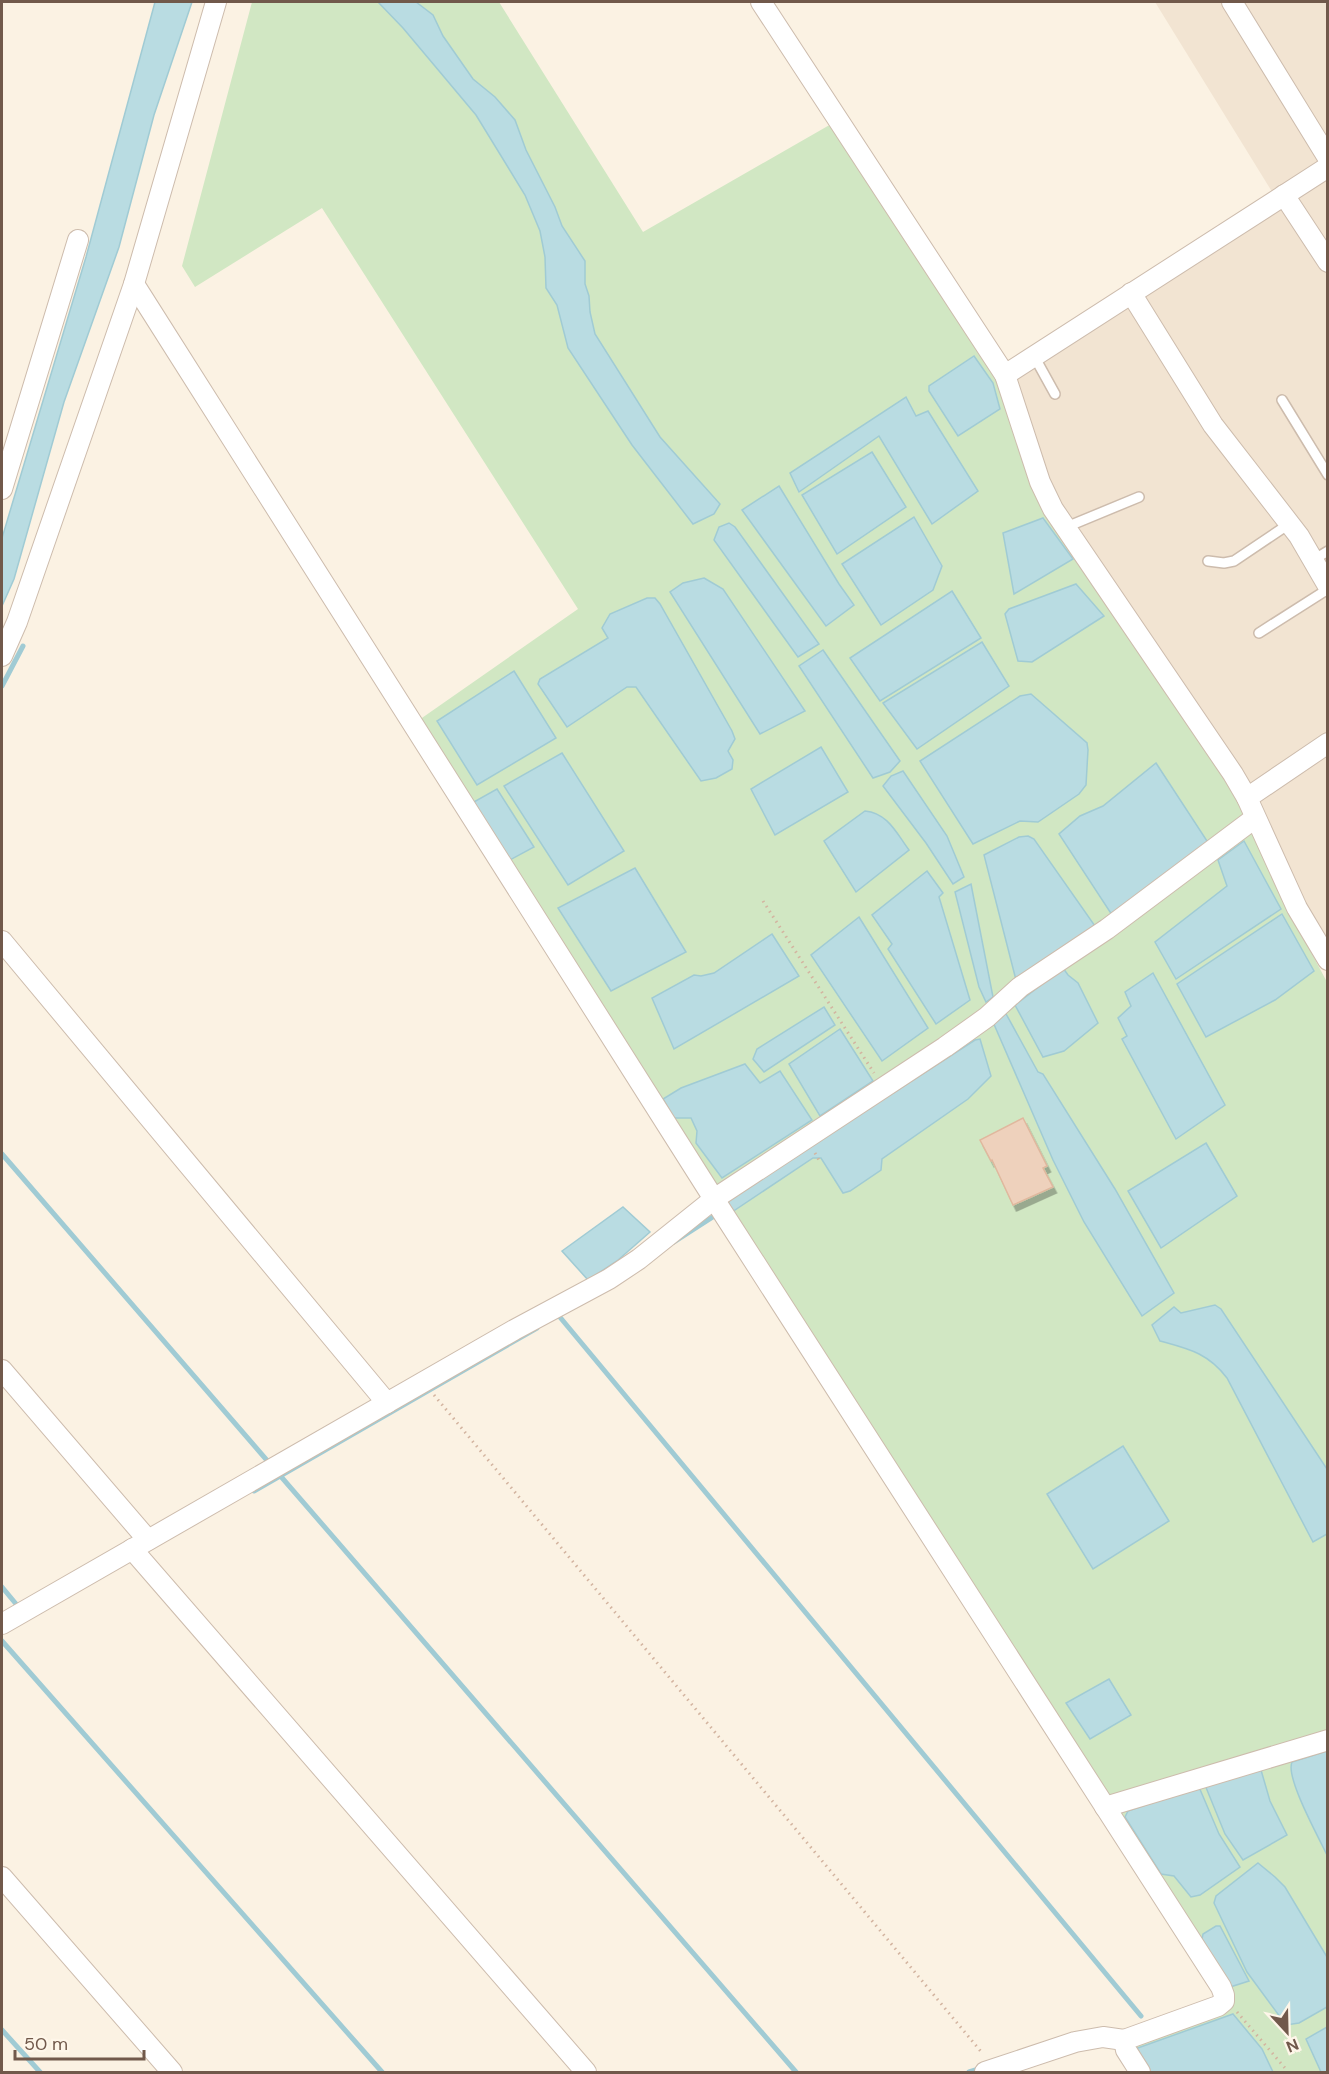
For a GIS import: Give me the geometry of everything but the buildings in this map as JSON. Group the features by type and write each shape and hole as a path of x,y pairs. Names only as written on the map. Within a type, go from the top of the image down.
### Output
{"street":[{"path":"2,656 17,622 134,284 216,2"},
{"path":"761,2 1005,375 1040,482 1053,509 1227,764 1246,798 1297,908 1328,960"},
{"path":"1232,2 1328,158"},
{"path":"1005,375 1328,167"},
{"path":"1284,195 1328,262"},
{"path":"2,489 78,240"},
{"path":"134,284 714,1200 1224,1995 1224,2001 1218,2006 1124,2040 1103,2037 1075,2042 990,2071"},
{"path":"1131,293 1213,426 1289,524 1320,555 1328,588"},
{"path":"1246,798 1328,743"},
{"path":"2,1624 387,1403 609,1279 639,1259 714,1200 945,1047 993,1011 1020,987 1107,929 1255,819"},
{"path":"2,941 387,1403"},
{"path":"2,1370 140,1545 586,2073"},
{"path":"1105,1807 1328,1740"},
{"path":"2,1877 172,2073"},
{"path":"1124,2040 1126,2050 1140,2073"}],"lane":[{"path":"1034,356 1055,394"},
{"path":"1282,400 1328,475"},
{"path":"1065,528 1139,497"},
{"path":"1208,561 1224,563 1234,561 1289,524"},
{"path":"1259,633 1328,588"}],"path":[{"path":"763,901 883,1087"},
{"path":"423,1383 990,2071"},
{"path":"1224,2001 1234,2009 1285,2067"}],"shaded area":[{"path":"1155,2 1327,2 1327,948 1058,504 1014,379 1282,208"}],"green space":[{"path":"252,2 499,2 643,232 833,123 997,378 1031,483 1229,780 1246,817 974,1018 716,1190 419,720 578,609 322,208 195,287 182,266"},
{"path":"1252,833 1291,915 1327,982 1327,1734 1108,1801 722,1201"},
{"path":"1327,1746 1327,2072 1144,2072 1129,2043 1226,2010 1234,1998 1230,1987 1120,1817 1122,1809"}],"water":[{"path":"155,2 192,2 154,115 119,247 64,402 14,579 2,606 2,538 86,257"},
{"path":"378,2 416,2 433,15 443,36 473,79 495,97 515,120 526,150 555,207 562,226 585,261 585,284 595,334 660,437 720,504 714,514 693,524 632,445 568,348 557,305 546,288 545,257 540,231 525,195 476,115 403,28"},
{"path":"974,356 993,383 1000,409 958,436 929,391 929,386"},
{"path":"906,397 916,416 928,411 978,491 932,524 879,436 799,492 790,473"},
{"path":"872,452 906,507 837,554 802,495"},
{"path":"779,486 854,605 826,626 742,510"},
{"path":"914,517 942,566 933,590 881,625 842,564"},
{"path":"1043,518 1073,559 1014,594 1003,533"},
{"path":"729,523 735,527 819,644 798,657 714,540 719,527"},
{"path":"704,578 723,589 805,711 760,734 670,592 683,583"},
{"path":"1076,584 1104,616 1032,662 1018,661 1005,614 1009,609"},
{"path":"952,591 981,638 880,701 850,658"},
{"path":"647,598 655,598 660,604 732,731 735,739 728,751 733,760 732,769 716,778 701,781 636,687 627,687 567,727 538,684 540,679 608,638 602,628 610,614"},
{"path":"982,642 1009,686 917,749 883,703"},
{"path":"823,650 900,761 890,772 873,778 799,666"},
{"path":"514,671 556,738 477,785 437,721"},
{"path":"1031,694 1087,743 1086,785 1079,794 1038,822 1020,821 973,844 920,761 1020,696"},
{"path":"821,747 848,792 775,835 751,789"},
{"path":"562,753 624,851 568,885 504,786"},
{"path":"1156,763 1209,844 1112,915 1059,834 1080,816 1103,806"},
{"path":"903,771 947,836 964,877 953,884 926,843 883,786 891,776"},
{"path":"497,789 534,847 508,861 472,803"},
{"path":"865,811 886,820 909,850 856,892 824,841"},
{"path":"1028,836 1034,839 1095,926 1016,980 984,855 1019,837"},
{"path":"1244,841 1281,909 1176,979 1155,942 1227,886 1218,860"},
{"path":"635,868 686,952 611,991 558,908"},
{"path":"927,871 943,893 939,897 970,1000 936,1024 888,949 892,944 872,915"},
{"path":"971,884 993,997 986,1002 979,987 955,892"},
{"path":"1282,914 1314,971 1275,1000 1206,1037 1177,984"},
{"path":"859,917 928,1028 882,1061 811,955"},
{"path":"772,934 799,976 674,1049 652,998 694,975 714,973"},
{"path":"1063,968 1078,983 1098,1023 1064,1051 1043,1057 1015,1005"},
{"path":"1153,973 1225,1105 1176,1139 1122,1039 1127,1036 1118,1018 1131,1006 1125,992"},
{"path":"824,1007 835,1025 764,1072 753,1059 757,1049"},
{"path":"1005,1012 1038,1072 1043,1074 1115,1189 1174,1293 1142,1316 1084,1222 1053,1160 993,1022"},
{"path":"840,1029 873,1081 820,1116 789,1064"},
{"path":"980,1039 991,1076 968,1099 882,1159 881,1170 850,1191 843,1193 821,1158 813,1158 732,1212 725,1202 886,1096"},
{"path":"745,1064 760,1083 780,1071 812,1120 722,1178 696,1143 697,1131 691,1118 674,1118 663,1099 681,1088"},
{"path":"1206,1143 1237,1196 1161,1248 1128,1191"},
{"path":"623,1207 650,1232 617,1261 588,1280 562,1251"},
{"path":"1215,1305 1221,1309 1327,1469 1327,1534 1313,1542 1227,1378 1205,1357 1160,1341 1152,1325 1174,1307 1181,1313"},
{"path":"1123,1446 1169,1521 1093,1569 1047,1494"},
{"path":"1109,1679 1131,1715 1090,1739 1066,1703"},
{"path":"1328,1751 1327,1855 1298,1794 1291,1770 1292,1762"},
{"path":"1261,1770 1270,1801 1287,1835 1243,1860 1225,1834 1205,1785"},
{"path":"1199,1787 1219,1834 1240,1867 1200,1895 1191,1897 1174,1876 1161,1874 1125,1817 1128,1811"},
{"path":"1258,1863 1285,1887 1327,1957 1327,2007 1299,2023 1286,2025 1247,1972 1214,1903 1216,1896"},
{"path":"1220,1926 1249,1981 1230,1987 1201,1944 1203,1934"},
{"path":"1233,2014 1262,2049 1273,2072 1147,2072 1135,2049"},
{"path":"1327,2027 1327,2072 1321,2072 1306,2039"}],"waterway":[{"path":"2,686 23,646"},
{"path":"2,1154 796,2072"},
{"path":"674,1242 719,1213"},
{"path":"559,1316 1141,2016"},
{"path":"254,1491 537,1328"},
{"path":"2,1587 21,1610"},
{"path":"2,1641 382,2072"},
{"path":"2,2030 40,2072"},
{"path":"969,2072 982,2068"}]}
